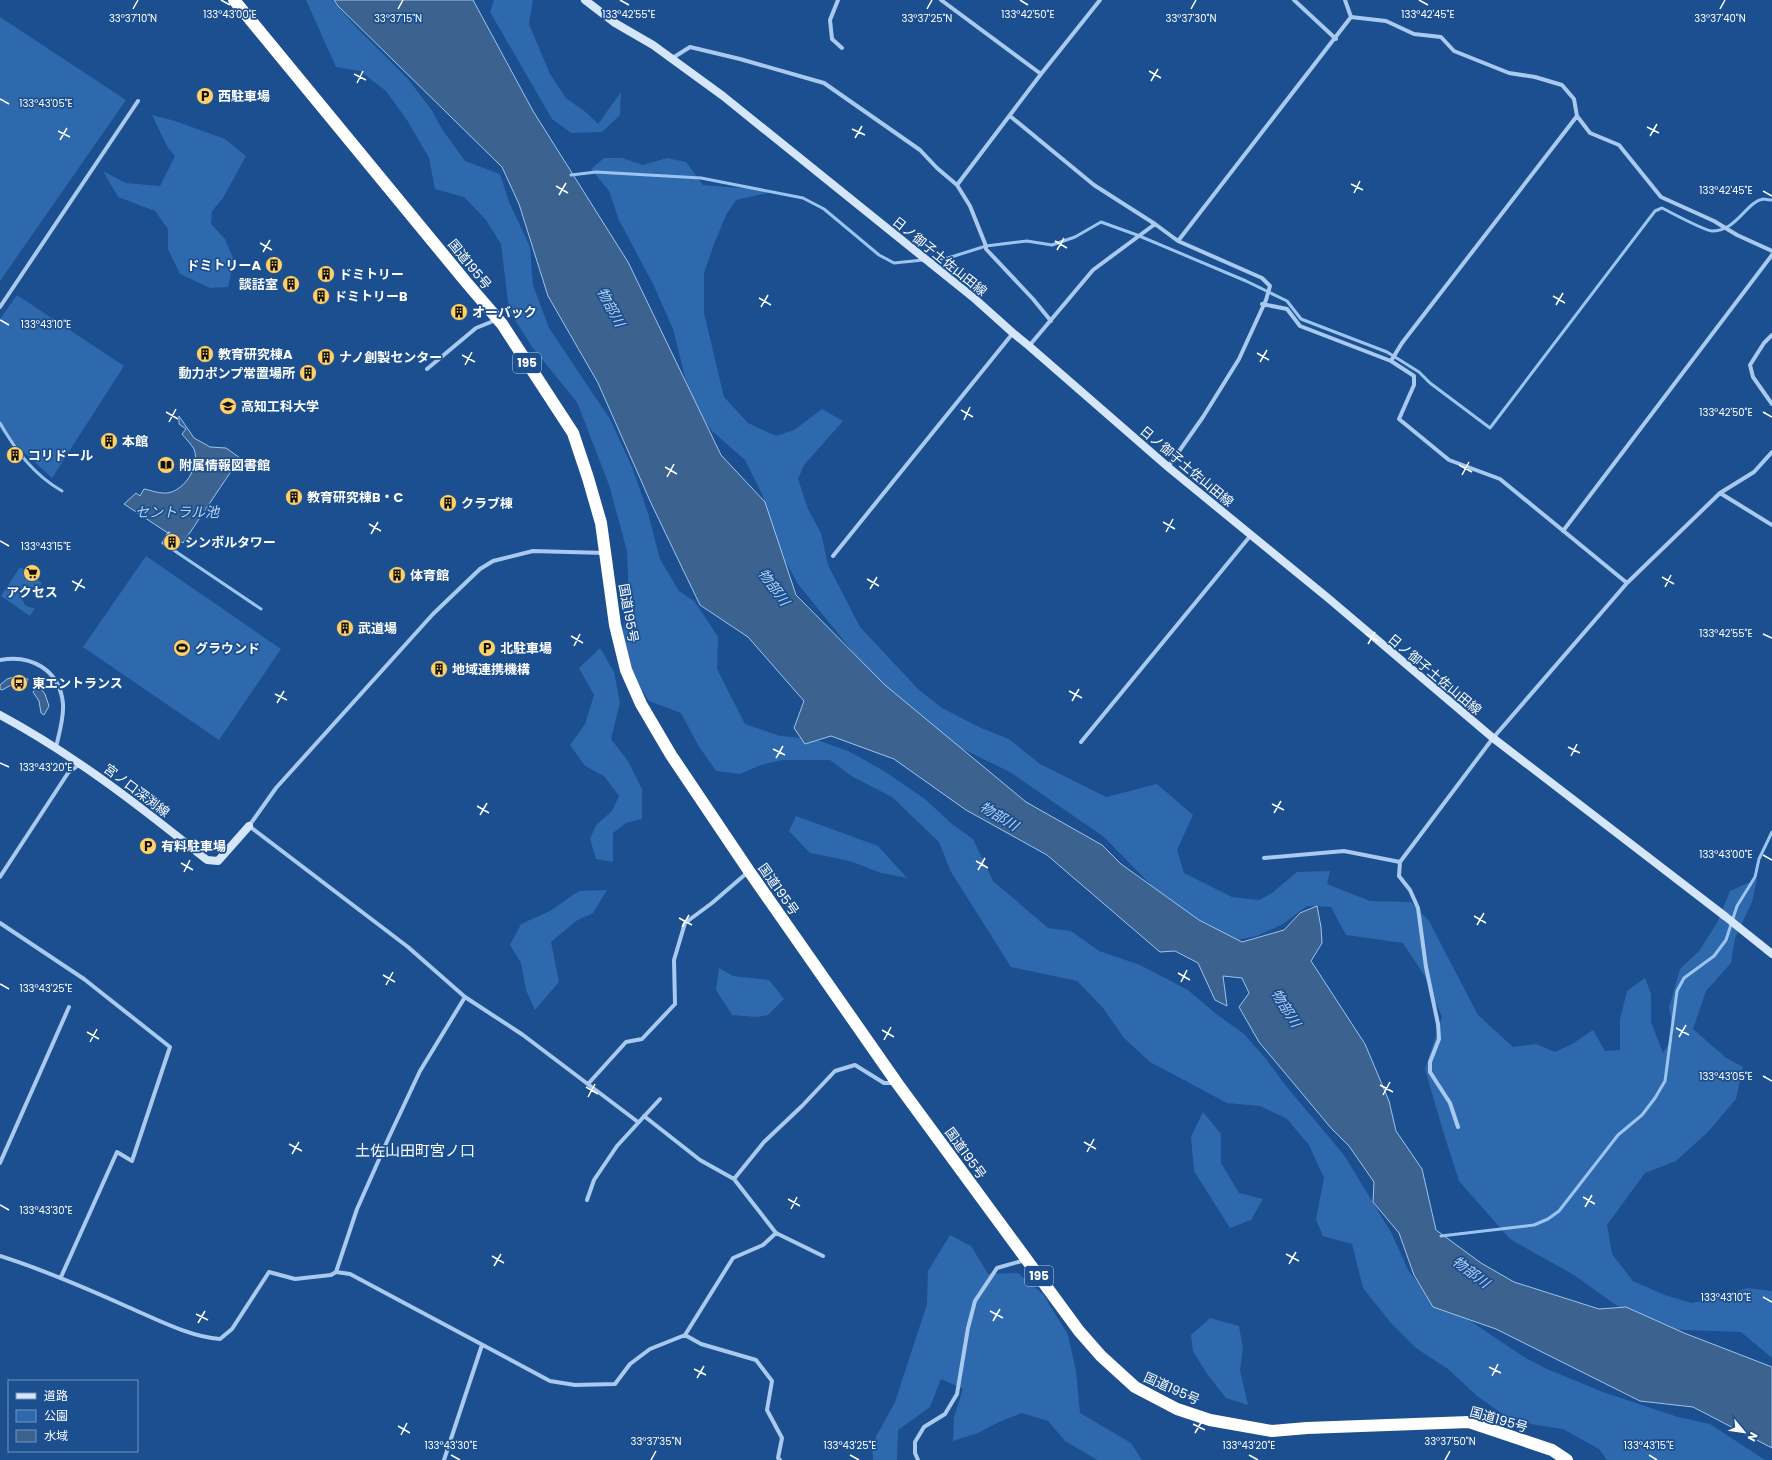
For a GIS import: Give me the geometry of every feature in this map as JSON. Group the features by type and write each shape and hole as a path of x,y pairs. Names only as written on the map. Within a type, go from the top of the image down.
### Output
{"highway":[{"name":"国道195号","path":"234,0 499,320 573,433 588,478 600,523 614,625 626,670 641,704 672,755 749,871 897,1083 1079,1331 1101,1356 1135,1388 1177,1409 1210,1420 1272,1431 1307,1428 1469,1422 1552,1450 1567,1460"}],"main road":[{"name":"日ノ御子土佐山田線","path":"585,0 615,23 653,45 670,59 724,96 975,299 1168,467 1328,598 1493,738 1772,954"},
{"name":"宮ノ口深渕線","path":"0,715 56,747 81,764 135,802 207,860 218,861 249,826"}],"street":[{"path":"838,0 830,20 832,39 842,48"},
{"path":"941,0 1041,74"},
{"path":"957,185 1041,74 1100,0"},
{"path":"1294,0 1336,39"},
{"path":"1345,0 1351,17"},
{"path":"1178,241 1336,39 1351,17"},
{"path":"1351,17 1386,21 1414,34 1441,37 1454,51 1509,73 1535,77 1562,85 1574,99 1577,116 1590,133 1619,144 1661,197 1714,221 1737,236 1772,251"},
{"path":"670,59 690,47 740,59 824,83 920,150 936,168 957,185 970,206 986,249 1033,299 1051,321"},
{"path":"0,307 138,101"},
{"path":"1010,116 1094,185 1155,224 1178,241 1262,278 1270,286 1266,300 1262,304 1239,359 1168,467"},
{"path":"1391,361 1402,343 1577,116"},
{"path":"1029,346 1093,270 1155,224"},
{"path":"1563,531 1772,255"},
{"path":"1262,304 1287,309 1300,326 1391,361 1414,376 1414,385 1399,420 1449,460 1500,479 1627,583"},
{"path":"427,369 476,328 499,320"},
{"path":"833,556 1013,333"},
{"path":"1772,335 1764,343 1750,365 1753,377 1772,404"},
{"path":"1458,1126 1450,1104 1430,1072 1430,1062 1439,1039 1438,1024 1426,967 1418,908 1410,890 1399,876 1400,862 1493,738 1627,583 1720,493 1754,472 1772,452"},
{"path":"1720,493 1772,526"},
{"path":"1081,742 1251,535"},
{"path":"605,553 533,551 494,561 480,568 433,614 276,788 249,826 408,947 465,997 523,1035 638,1122"},
{"path":"0,660 13,658 33,662 41,666 52,676 60,691 63,705 56,747"},
{"path":"0,877 68,773 81,764"},
{"path":"1264,858 1344,851 1400,862"},
{"path":"588,1084 626,1042 642,1039 675,1004 674,960 685,923 712,903 749,871"},
{"path":"0,923 84,979 170,1047 132,1161 117,1152 61,1277"},
{"path":"336,1272 357,1209 389,1137 420,1071 465,997"},
{"path":"0,1163 69,1007"},
{"path":"734,1179 764,1142 802,1106 835,1071 855,1065 884,1083 897,1083"},
{"path":"587,1200 594,1180 618,1146 660,1099"},
{"path":"644,1116 700,1160 734,1179 776,1233 823,1256"},
{"path":"0,1256 61,1277 162,1321 209,1338 220,1339 232,1329 269,1272 295,1279 331,1275 336,1272 350,1274 550,1381 575,1385 615,1384 630,1364 650,1349 685,1335 732,1258 763,1245 776,1233"},
{"path":"918,1460 915,1453 915,1442 924,1427 945,1414 957,1394 968,1328 975,1301 997,1268 1027,1259"},
{"path":"685,1335 701,1344 756,1360 772,1381 767,1410 782,1438 778,1458 780,1460"},
{"path":"444,1460 482,1345"}],"green space":[{"path":"306,0 332,0 356,27 408,79 431,109 442,129 465,161 500,174 509,202 530,247 533,285 549,328 610,419 632,467 648,513 660,559 679,591 695,602 718,637 717,669 745,724 780,736 814,739 848,751 884,771 925,799 952,824 973,839 993,881 1048,928 1071,931 1099,951 1140,965 1188,990 1215,1013 1244,1034 1344,1155 1392,1234 1408,1270 1427,1295 1460,1314 1524,1357 1547,1369 1603,1392 1678,1417 1710,1424 1765,1460 1607,1460 1599,1449 1563,1429 1536,1425 1508,1418 1477,1396 1448,1369 1416,1348 1391,1323 1363,1288 1352,1244 1323,1236 1316,1220 1324,1178 1309,1145 1287,1119 1260,1106 1227,1103 1150,1062 1124,1038 1103,1008 1077,981 1011,967 951,872 939,842 892,797 853,777 830,760 782,760 761,765 740,774 716,771 698,745 681,713 649,701 631,672 622,636 629,598 627,551 609,485 577,402 532,347 509,310 501,244 486,220 464,197 435,189 429,158 407,120 386,91 360,71 336,67"},
{"path":"494,0 533,0 529,24 550,74 566,98 587,113 598,124 621,92 620,115 602,132 571,133 552,119 490,12"},
{"path":"0,17 126,100 0,281"},
{"path":"152,115 175,121 225,139 246,156 223,198 212,211 211,224 225,239 234,260 228,287 210,288 180,274 168,249 168,229 155,211 118,197 103,171 126,183 160,186 175,156 168,148"},
{"path":"604,158 622,158 643,165 667,158 686,162 703,185 777,191 736,200 726,215 704,273 704,313 724,397 748,423 776,436 794,430 822,409 843,421 804,465 798,479 808,509 821,533 828,565 860,627 919,690 942,708 981,728 1009,739 1040,764 1106,797 1157,784 1193,815 1177,850 1184,873 1232,897 1259,900 1272,893 1297,872 1330,871 1327,884 1370,901 1411,902 1429,921 1478,1015 1513,1047 1536,1044 1555,1052 1572,1044 1593,1030 1605,1051 1620,1050 1620,1019 1627,991 1645,978 1651,994 1651,1022 1663,1053 1674,1035 1669,1008 1680,969 1699,951 1717,923 1730,891 1757,879 1752,902 1735,938 1731,963 1706,991 1693,1029 1725,1057 1743,1067 1736,1099 1708,1132 1676,1161 1645,1173 1607,1225 1612,1254 1633,1281 1665,1295 1691,1303 1717,1298 1747,1288 1772,1291 1772,1358 1741,1332 1657,1329 1613,1303 1574,1275 1510,1239 1459,1181 1425,1069 1442,1017 1424,975 1403,943 1346,935 1331,907 1307,906 1283,924 1257,936 1226,942 1159,896 1148,882 1104,837 1010,772 932,734 866,668 798,584 775,542 763,496 745,460 712,431 696,409 684,373 673,329 654,286 619,220 609,191 591,169"},
{"path":"17,295 124,366 52,478 2,432 0,428 0,319"},
{"name":"グラウンド","path":"146,556 281,649 219,740 83,647"},
{"path":"20,567 42,583 39,587 29,588 22,597 26,606 35,608 30,616 1,596"},
{"path":"600,648 614,672 620,703 611,739 628,761 642,789 642,819 626,823 613,833 613,862 596,859 590,839 596,825 612,811 619,796 604,776 585,766 570,745 585,724 594,695 579,668"},
{"path":"796,816 878,846 907,878 881,873 850,861 810,853 789,831"},
{"path":"607,890 593,913 576,921 551,942 559,982 535,1010 526,990 521,963 510,945 521,924 550,911 579,891"},
{"path":"719,968 733,976 769,980 784,999 768,1015 757,1017 732,1015 716,990"},
{"path":"1203,1112 1221,1134 1221,1163 1239,1193 1263,1199 1251,1220 1230,1228 1194,1171 1191,1137"},
{"path":"950,1235 971,1246 988,1274 1018,1273 1043,1294 1068,1335 1076,1371 1080,1413 1131,1443 1142,1460 1097,1460 1065,1441 1048,1421 1022,1413 997,1423 978,1433 953,1441 954,1417 963,1389 941,1379 930,1407 898,1430 897,1460 873,1460 872,1444 895,1402 927,1304 928,1271"},
{"path":"1210,1318 1239,1326 1243,1349 1240,1370 1248,1405 1226,1398 1207,1374 1193,1351 1191,1335"}],"water":[{"name":"物部川","path":"334,0 473,0 533,111 628,262 721,455 765,502 796,595 885,685 1026,802 1102,845 1121,864 1199,920 1242,942 1284,930 1300,913 1317,906 1322,943 1311,961 1365,1044 1389,1101 1396,1131 1422,1169 1436,1230 1481,1263 1514,1282 1599,1309 1626,1307 1684,1333 1772,1367 1772,1448 1693,1407 1640,1401 1496,1329 1433,1307 1414,1275 1399,1233 1373,1202 1374,1182 1349,1146 1331,1128 1259,1042 1239,1007 1249,993 1242,978 1223,976 1227,1006 1215,1000 1198,963 1175,951 1160,952 1047,855 966,810 894,759 831,736 805,744 794,728 804,701 748,637 700,605 651,503 598,383 548,296 519,204 502,167 338,6"},
{"name":"セントラル池","path":"179,416 194,438 210,447 226,448 240,458 183,543 124,504 136,493 140,496 144,489 161,493 177,490 188,478 195,464 194,449 182,434 186,429 179,424"},
{"path":"17,676 28,679 26,685 15,683 2,690 0,689 0,685 7,679"},
{"path":"38,685 45,694 49,706 44,715 41,713 39,701 33,692"}],"waterway":[{"path":"571,175 596,172 701,178 803,198 824,209 879,255 894,263 923,260"},
{"path":"929,260 948,258 986,246 1027,241 1052,245 1075,237 1101,222 1137,235 1246,281 1287,301 1301,319 1387,352 1419,372 1430,383 1490,428 1655,211 1662,208 1695,225 1712,231 1721,230 1735,222 1751,205 1757,201 1763,199 1772,200"},
{"path":"0,423 26,462 43,478 62,491"},
{"path":"169,533 163,543 261,609"},
{"path":"1441,1236 1534,1225 1548,1219 1559,1211 1618,1135 1642,1115 1655,1098 1665,1081 1677,991 1684,978 1714,956 1726,940 1737,906 1755,877 1759,859 1772,832"}],"place":[{"name":"西駐車場","path":"205,96"},
{"name":"ドミトリーA","path":"274,265"},
{"name":"ドミトリー","path":"326,274"},
{"name":"談話室","path":"291,284"},
{"name":"ドミトリーB","path":"321,296"},
{"name":"オーバック","path":"459,312"},
{"name":"教育研究棟A","path":"205,354"},
{"name":"ナノ創製センター","path":"326,357"},
{"name":"動力ポンプ常置場所","path":"308,373"},
{"name":"高知工科大学","path":"228,406"},
{"name":"本館","path":"109,441"},
{"name":"コリドール","path":"15,455"},
{"name":"附属情報図書館","path":"166,465"},
{"name":"教育研究棟B・C","path":"294,497"},
{"name":"クラブ棟","path":"448,503"},
{"name":"シンボルタワー","path":"172,542"},
{"name":"アクセス","path":"32,573"},
{"name":"体育館","path":"397,575"},
{"name":"武道場","path":"345,628"},
{"name":"グラウンド","path":"182,648"},
{"name":"北駐車場","path":"487,648"},
{"name":"地域連携機構","path":"439,669"},
{"name":"東エントランス","path":"19,683"},
{"name":"有料駐車場","path":"148,846"}],"district":[{"name":"土佐山田町宮ノ口","path":"415,1151"}]}
